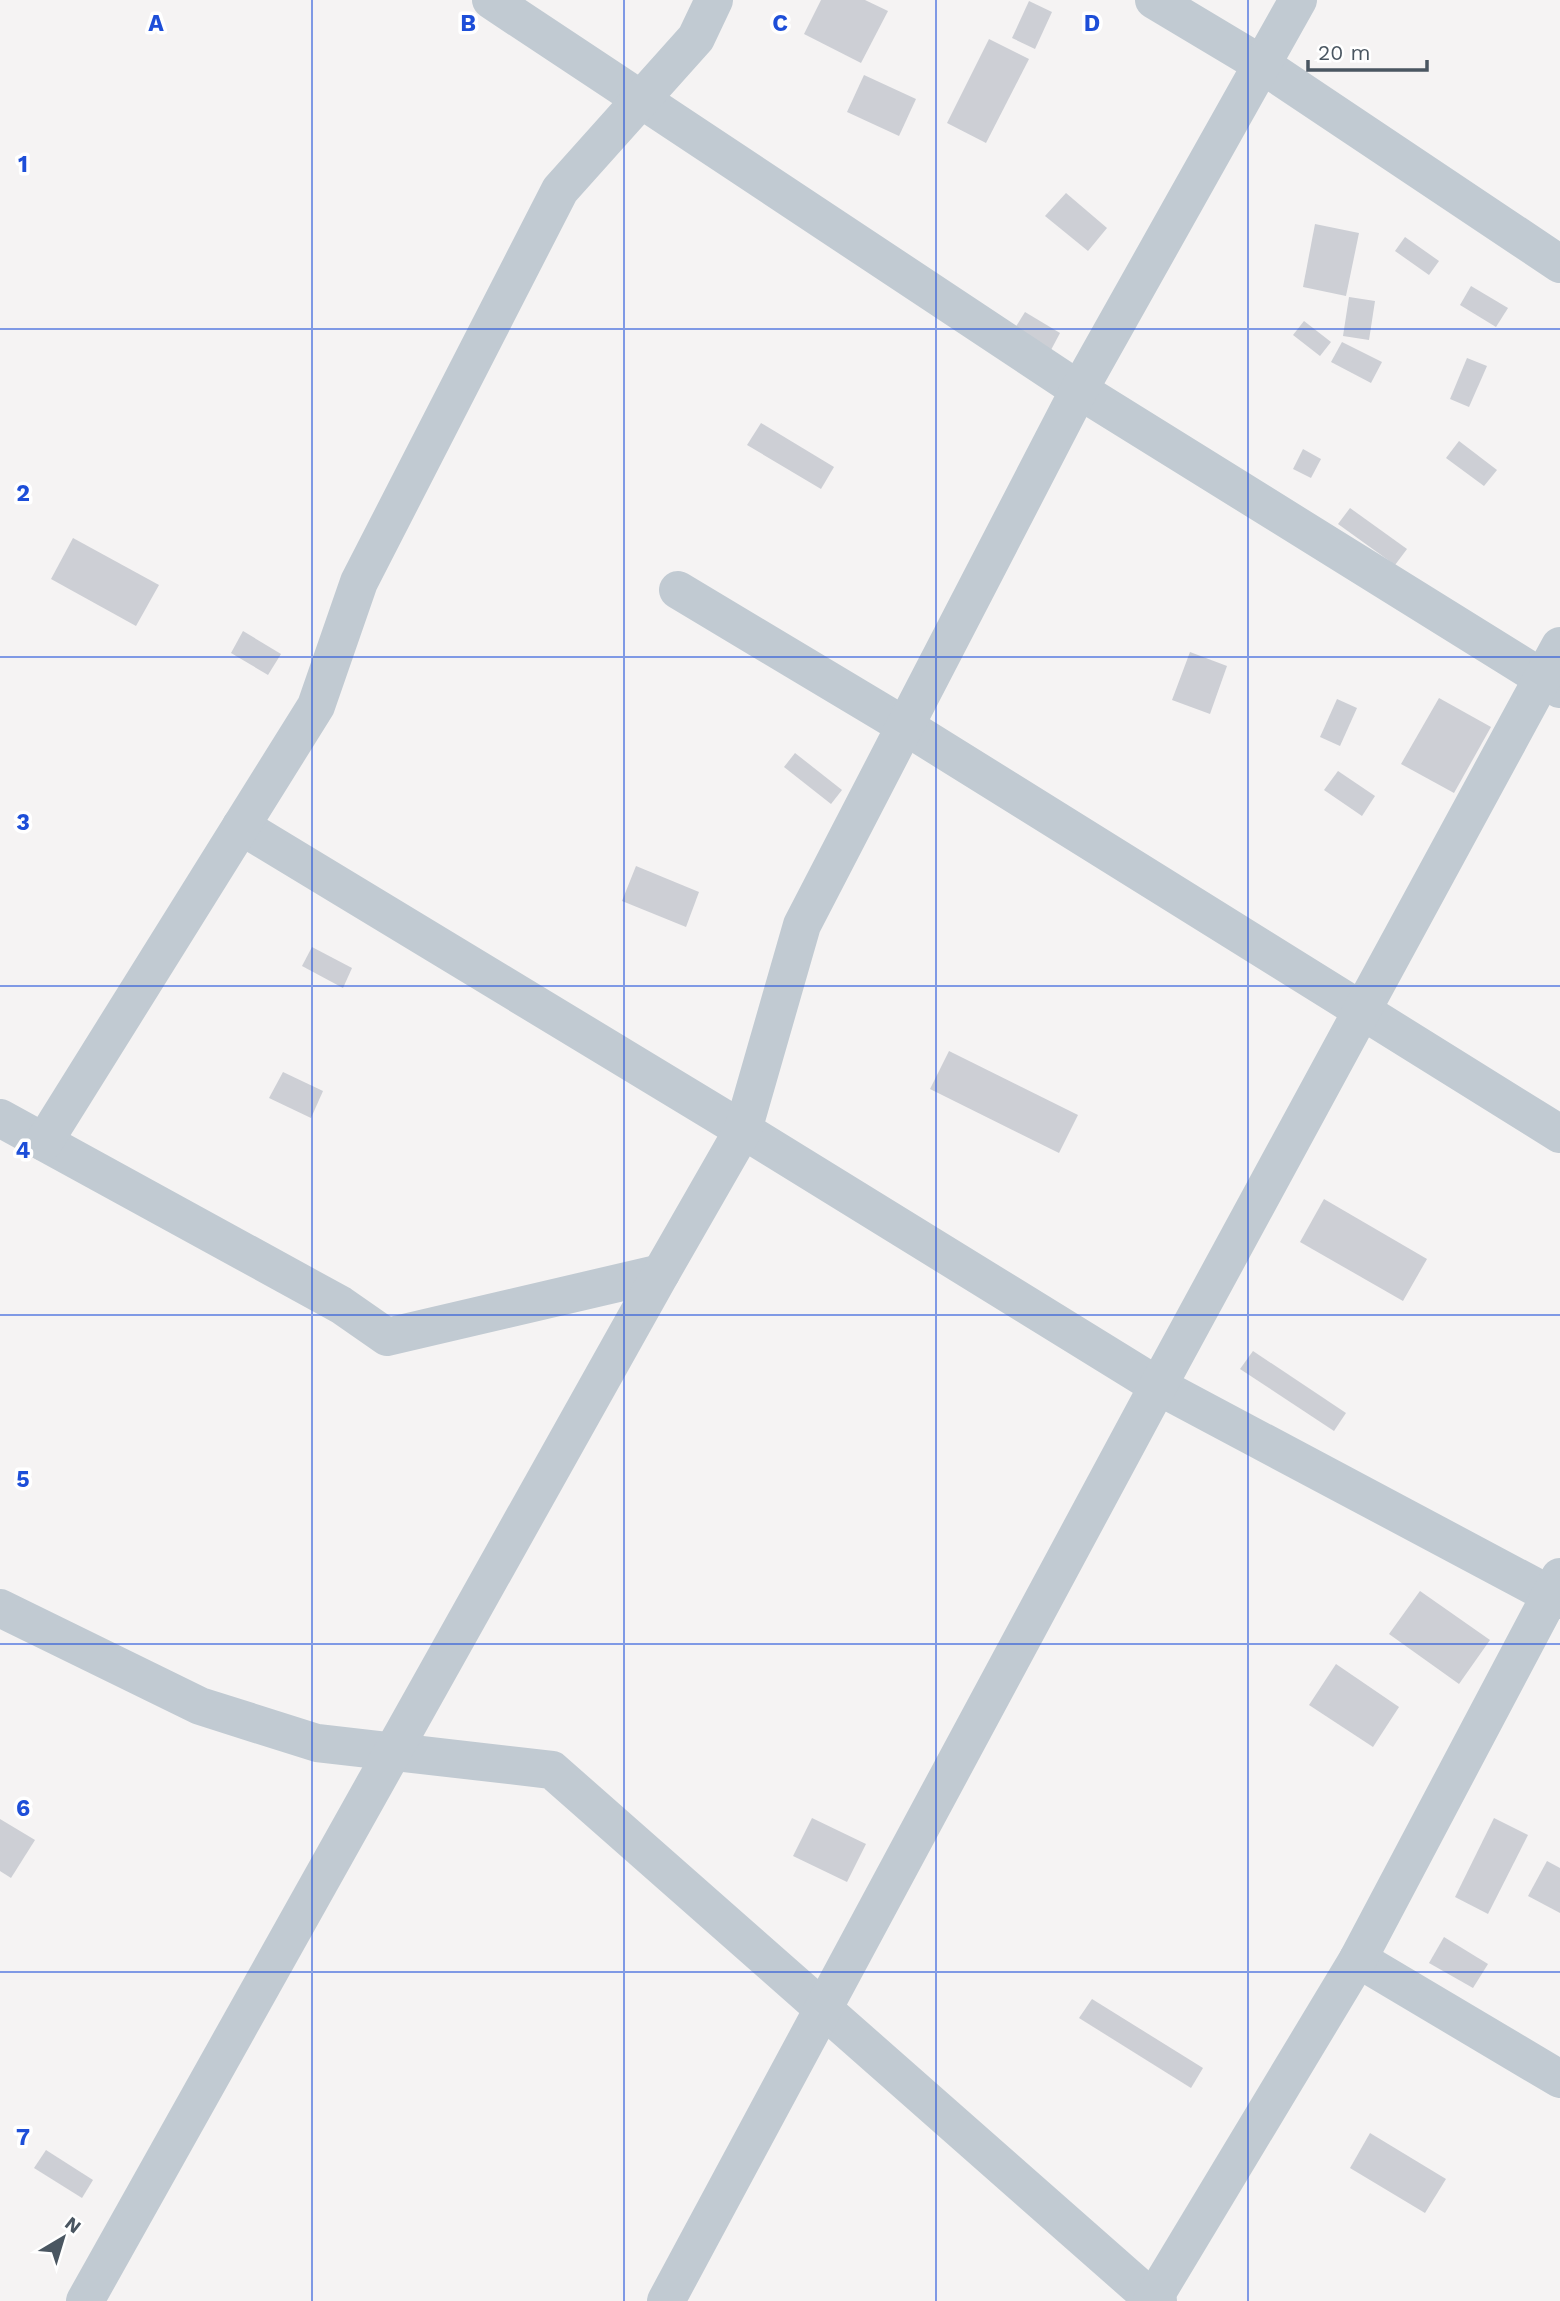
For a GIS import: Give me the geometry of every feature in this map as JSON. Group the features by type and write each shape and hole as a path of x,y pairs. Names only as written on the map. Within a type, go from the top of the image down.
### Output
{"street":[{"path":"491,0 1079,390 1554,671 1158,1386 666,2301"},
{"path":"44,1142 316,706 359,582 560,190 696,38 714,0"},
{"path":"1154,0 1261,64 1560,264"},
{"path":"85,2301 743,1130 802,925 1079,390 1298,0"},
{"path":"678,590 905,726 1560,1134"},
{"path":"0,1608 200,1706 317,1743 552,1770 1154,2300 1358,1959 1557,1590 1158,1386 743,1130 241,826"},
{"path":"0,1118 341,1305 387,1337 661,1273"},
{"path":"1358,1959 1560,2079"}],"building":[{"path":"821,0 865,0 888,11 861,63 804,34"},
{"path":"1029,1 1052,12 1035,49 1012,38"},
{"path":"989,39 1029,59 986,143 947,123"},
{"path":"864,75 916,99 899,136 847,112"},
{"path":"1066,193 1107,228 1088,251 1045,216"},
{"path":"1315,224 1359,233 1346,296 1303,287"},
{"path":"1405,237 1439,261 1429,275 1395,251"},
{"path":"1471,286 1508,308 1496,327 1460,305"},
{"path":"1349,297 1375,301 1369,340 1343,336"},
{"path":"1025,312 1060,333 1051,350 1015,328"},
{"path":"1304,321 1331,342 1320,356 1293,335"},
{"path":"1342,342 1382,362 1371,383 1331,362"},
{"path":"1467,358 1487,366 1469,407 1450,399"},
{"path":"761,423 834,467 821,489 747,445"},
{"path":"1459,441 1497,470 1484,486 1446,458"},
{"path":"1303,449 1321,459 1311,478 1293,469"},
{"path":"1350,508 1407,549 1395,565 1338,524"},
{"path":"73,538 159,585 136,626 51,579"},
{"path":"243,631 281,654 268,675 231,653"},
{"path":"1190,652 1227,666 1210,714 1172,700"},
{"path":"1439,698 1491,727 1454,793 1401,764"},
{"path":"1337,699 1357,708 1340,746 1320,737"},
{"path":"795,753 842,790 831,804 784,767"},
{"path":"1338,771 1375,796 1362,816 1324,790"},
{"path":"636,866 699,892 686,927 622,901"},
{"path":"312,947 352,968 343,988 302,966"},
{"path":"949,1051 1078,1115 1059,1153 930,1089"},
{"path":"283,1072 323,1091 311,1118 269,1098"},
{"path":"1324,1199 1427,1259 1403,1301 1300,1242"},
{"path":"1253,1351 1346,1413 1334,1431 1240,1369"},
{"path":"1420,1591 1490,1640 1459,1684 1389,1634"},
{"path":"1336,1664 1399,1707 1373,1747 1309,1705"},
{"path":"812,1818 866,1844 847,1882 793,1856"},
{"path":"1494,1818 1528,1835 1488,1914 1455,1897"},
{"path":"0,1819 35,1840 11,1878 0,1871"},
{"path":"1547,1861 1560,1868 1560,1913 1528,1896"},
{"path":"1444,1937 1488,1964 1473,1988 1429,1963"},
{"path":"1092,1999 1203,2068 1191,2088 1079,2018"},
{"path":"1370,2133 1446,2179 1425,2213 1350,2168"},
{"path":"46,2150 93,2180 82,2198 34,2168"}]}
